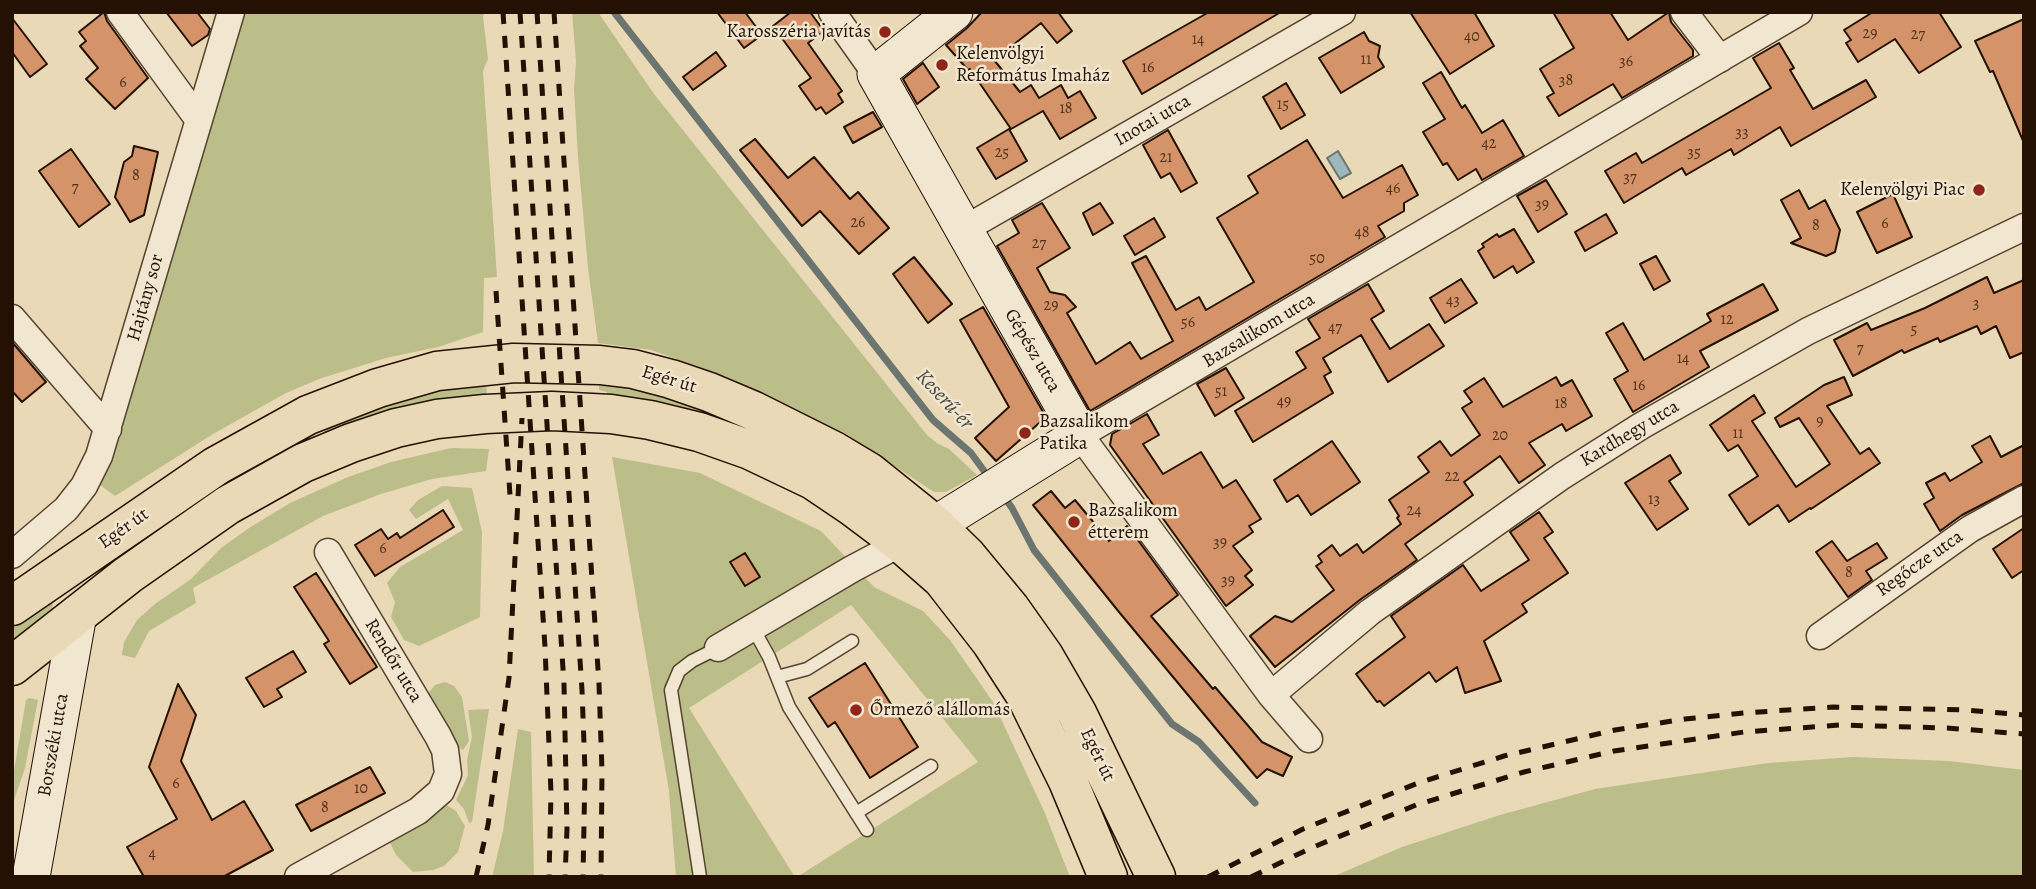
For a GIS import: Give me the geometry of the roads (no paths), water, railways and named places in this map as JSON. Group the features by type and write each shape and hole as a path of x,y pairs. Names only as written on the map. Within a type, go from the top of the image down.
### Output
{"main road":[{"name":"Egér út","path":"12,606 216,466 308,415 378,388 437,371 514,363 600,365 633,369 709,392 834,451 869,472 935,526 977,567 1044,656 1077,713 1156,877"},
{"name":"Egér út","path":"12,666 128,575 228,505 303,463 351,443 396,428 437,419 485,414 552,411 611,414 650,420 699,432 750,450 813,480 901,543 942,579 991,642 1026,696 1068,781 1108,877"},
{"path":"78,614 81,594 107,542"}],"street":[{"path":"120,12 198,119"},
{"name":"Hajtány sor","path":"12,555 51,523 76,497 99,456 231,12"},
{"name":"Gépész utca","path":"832,12 876,74 1080,435 1271,695 1309,739"},
{"path":"876,74 954,12"},
{"name":"Inotai utca","path":"963,230 1342,12"},
{"path":"1684,12 1720,59"},
{"name":"Bazsalikom utca","path":"718,648 852,569 935,526 1080,435 1800,12"},
{"name":"Kardhegy utca","path":"1271,695 1370,611 1562,476 1641,426 1808,331 2024,227"},
{"path":"12,318 108,429"},
{"name":"Regőcze utca","path":"1820,636 1970,529 2024,499"},
{"name":"Rendőr utca","path":"298,877 418,811 441,791 448,774 445,750 438,736 328,552"},
{"name":"Borszéki utca","path":"31,877 78,614"}],"lane":[{"path":"752,628 769,656 789,708 867,830"},
{"path":"778,677 807,669 852,641"},
{"path":"700,877 671,690 673,680 685,665 718,648"},
{"path":"856,813 931,766"}],"water":[{"path":"1338,151 1351,173 1340,179 1327,158"}],"waterway":[{"name":"Keserű-ér","path":"614,12 933,420 971,453 990,479"},
{"name":"Keserű-ér","path":"1002,494 1034,550 1172,724 1199,742 1255,803"}],"railway":[{"path":"503,12 545,647 551,793 549,877"},
{"path":"520,12 564,684 567,829 565,877"},
{"path":"537,12 582,690 585,771 583,877"},
{"path":"554,12 599,684 601,877"},
{"path":"496,291 510,495"},
{"path":"476,877 488,825 509,678 522,418"},
{"path":"1208,877 1303,829 1418,783 1504,756 1615,730 1685,719 1833,707 1965,710 2024,715"},
{"path":"1251,877 1311,848 1416,805 1524,772 1614,751 1744,732 1839,725 1947,728 2024,734"}],"place":[{"name":"Karosszéria javítás","path":"885,32"},
{"name":"Kelenvölgyi Református Imaház","path":"942,65"},
{"name":"Kelenvölgyi Piac","path":"1979,190"},
{"name":"Bazsalikom Patika","path":"1025,433"},
{"name":"Bazsalikom étterem","path":"1074,522"},
{"name":"Őrmező alállomás","path":"856,710"}]}
